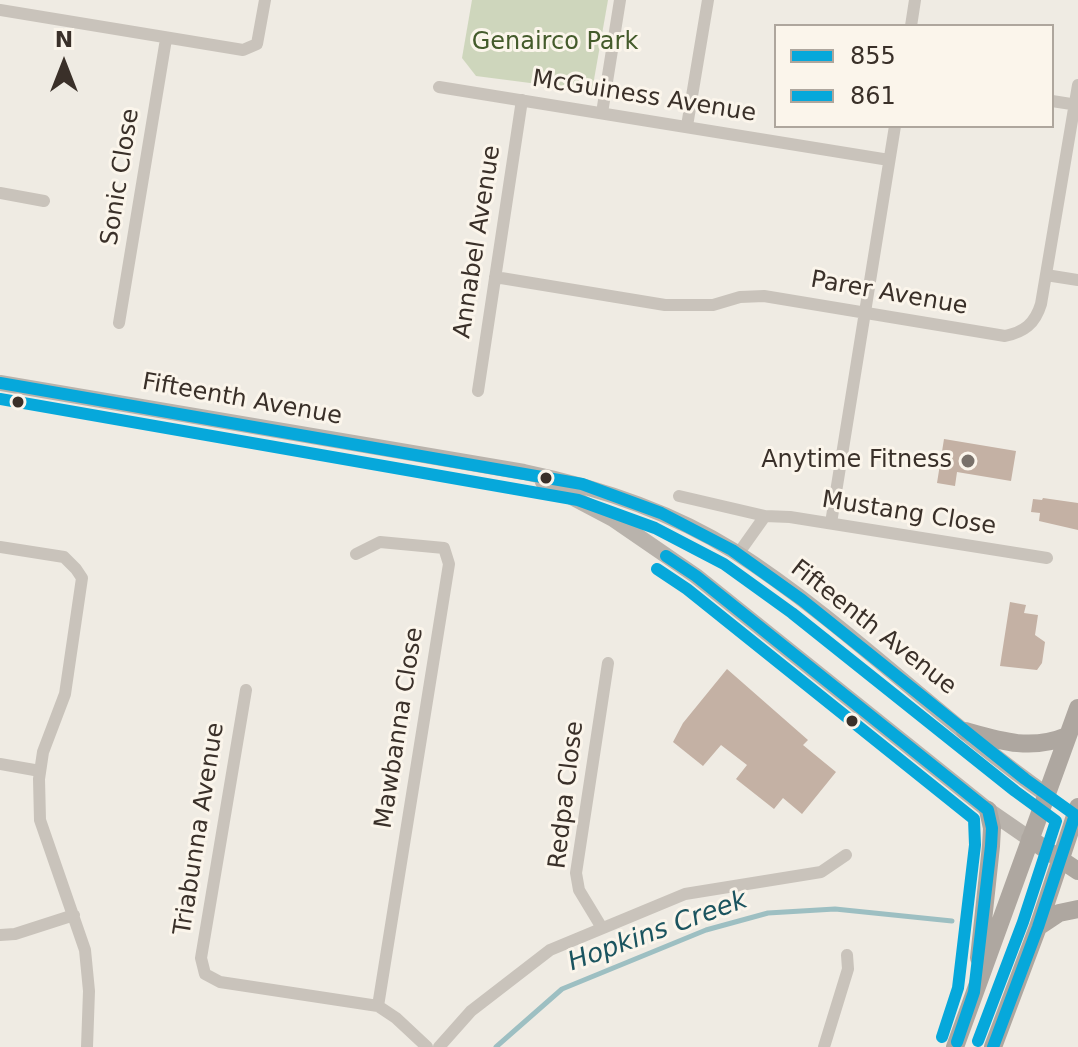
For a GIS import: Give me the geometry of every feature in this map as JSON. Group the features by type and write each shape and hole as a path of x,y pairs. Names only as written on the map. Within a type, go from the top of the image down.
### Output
{"main road":[{"name":"Fifteenth Avenue","path":"0,383 524,472 582,484 661,513 738,554 802,600 1047,795"},
{"name":"Fifteenth Avenue","path":"524,472 613,519 696,576 988,810 1030,839"},
{"path":"955,1047 1078,708"},
{"path":"965,731 1006,743 1034,745 1067,736"},
{"path":"993,1047 1077,813 1047,795"},
{"path":"974,992 991,846 992,828 988,810"},
{"path":"1030,839 1078,871"},
{"path":"1038,927 1059,913 1078,909"}],"street":[{"path":"0,10 237,50 250,49 257,44 265,0"},
{"path":"602,113 620,0"},
{"path":"687,126 708,0"},
{"path":"911,24 915,0"},
{"name":"Sonic Close","path":"119,323 166,39"},
{"name":"Parer Avenue","path":"495,277 665,305 713,305 740,297 764,296 1005,336 1018,333 1030,326 1038,316 1078,85"},
{"name":"McGuiness Avenue","path":"439,87 889,160"},
{"name":"Annabel Avenue","path":"478,391 522,100"},
{"path":"1054,101 1076,104"},
{"path":"831,523 895,128"},
{"path":"0,193 44,201"},
{"path":"1046,275 1078,280"},
{"name":"Mustang Close","path":"679,496 765,516 831,523 1047,558"},
{"path":"738,554 765,516"},
{"name":"Mawbanna Close","path":"356,554 380,542 444,548 449,564 378,1006"},
{"path":"0,547 64,557 82,578 65,694 43,752 40,820 85,950 89,991 87,1047"},
{"name":"Redpa Close","path":"602,928 579,890 576,873 608,663"},
{"name":"Triabunna Avenue","path":"246,690 201,958 205,974 220,982 378,1006 427,1047"},
{"path":"0,764 40,771"},
{"path":"439,1047 471,1011 550,950 685,894 821,872 846,855"},
{"path":"0,935 15,934 74,915"},
{"path":"824,1047 848,969 847,955"}],"green space":[{"name":"Genairco Park","path":"472,0 608,0 592,91 476,76 462,58"}],"building":[{"path":"944,439 1016,451 1011,481 957,472 955,486 937,483"},
{"path":"1033,499 1078,503 1078,530 1039,521 1040,513 1031,512"},
{"path":"1010,602 1026,605 1024,613 1038,615 1035,635 1045,642 1042,663 1037,670 1000,666"},
{"path":"727,669 808,740 803,745 836,772 802,814 783,798 774,809 736,779 747,765 721,745 703,766 673,742 683,723"}],"waterway":[{"name":"Hopkins Creek","path":"496,1047 562,989 706,930 768,913 835,909 952,921"}],"transit line":[{"name":"855","path":"0,383 582,484 661,513 732,550 802,600 1025,779 1075,815 1038,927 993,1047"},
{"name":"861","path":"0,399 578,500 655,528 724,564 792,613 1056,821 1023,922 978,1041"},
{"name":"855","path":"666,556 696,576 988,810 992,828 991,846 974,992 957,1042"},
{"name":"861","path":"657,569 687,589 974,819 975,845 958,988 942,1037"}],"place":[{"name":"Anytime Fitness","path":"968,461"}]}
